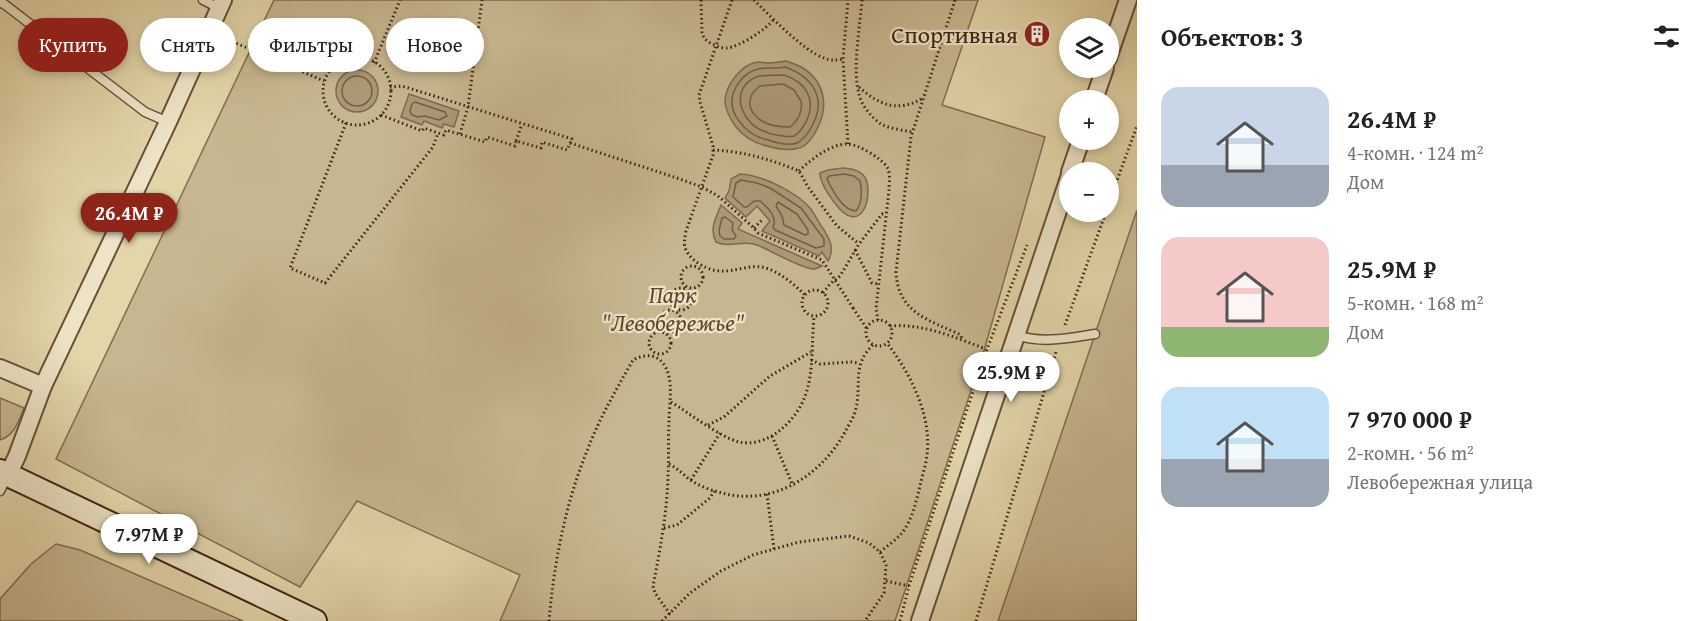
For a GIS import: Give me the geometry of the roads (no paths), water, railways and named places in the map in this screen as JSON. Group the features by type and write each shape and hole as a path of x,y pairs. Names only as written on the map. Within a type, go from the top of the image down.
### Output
{"main road":[{"path":"3,479 315,621"}],"street":[{"path":"1119,26 1128,0"},
{"path":"3,479 17,456 43,386 221,4"},
{"path":"920,621 1059,207"},
{"path":"0,368 43,386"}],"lane":[{"path":"202,0 221,4"},
{"path":"0,3 145,112 168,122"},
{"path":"1016,335 1026,339 1059,340 1095,334"}],"water":[{"path":"786,61 801,67 816,80 824,104 821,121 807,143 802,147 779,149 754,142 739,131 732,122 725,102 728,89 740,71 758,62"},
{"path":"349,72 365,72 372,76 378,91 376,99 372,106 365,110 357,112 349,110 342,106 338,99 336,91 338,83 342,76"},
{"path":"409,94 459,111 454,127 444,124 442,128 424,121 422,125 401,117"},
{"path":"843,168 860,172 867,183 867,201 864,209 859,215 852,217 844,213 834,202 821,181 820,173"},
{"path":"740,174 758,177 778,185 804,202 830,242 831,251 828,261 822,252 819,256 762,231 770,221 757,206 746,217 725,198 731,179"},
{"path":"721,205 742,223 738,229 822,266 814,269 808,268 752,243 727,245 716,242 713,228"}],"place":[{"name":"Спортивная","path":"1037,34"}],"park label":[{"name":"Парк \"Левобережье\"","path":"673,308"}]}
